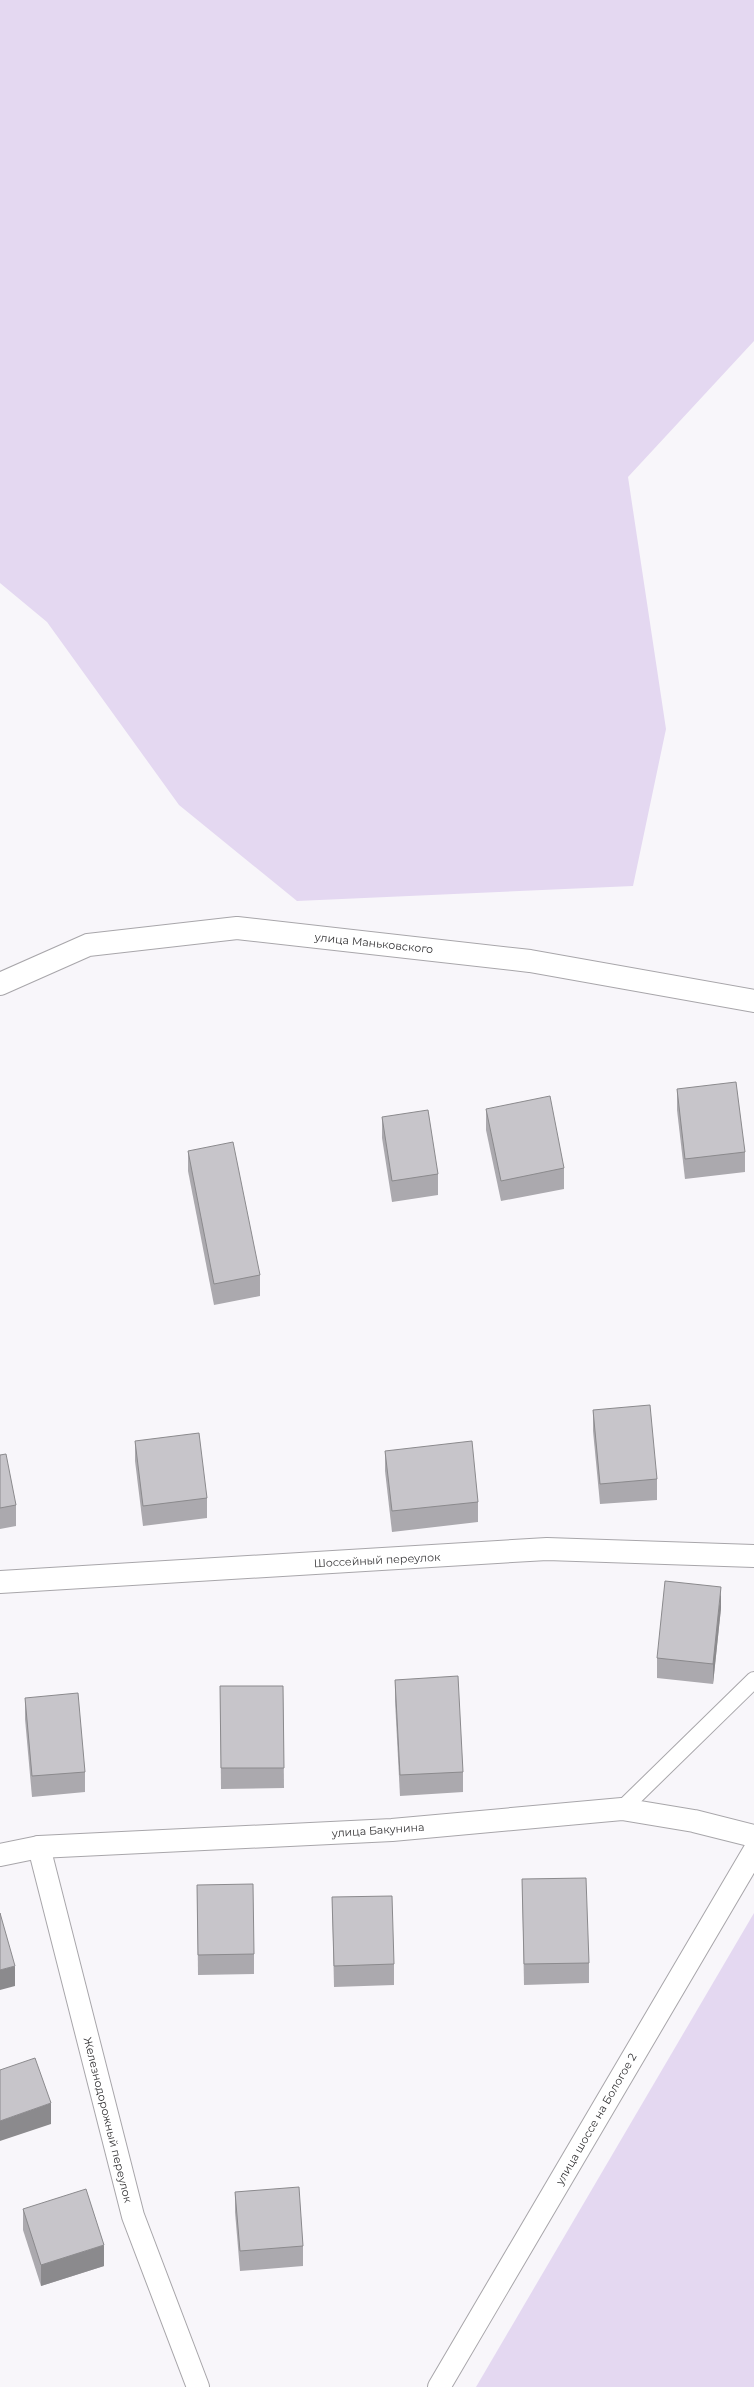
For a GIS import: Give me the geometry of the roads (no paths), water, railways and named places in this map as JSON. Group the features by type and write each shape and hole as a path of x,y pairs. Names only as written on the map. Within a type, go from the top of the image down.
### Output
{"street":[{"name":"улица Маньковского","path":"0,984 88,944 237,928 530,961 754,1001"},
{"name":"Шоссейный переулок","path":"0,1582 547,1549 754,1556"},
{"name":"улица Бакунина","path":"0,1855 39,1848 392,1830 622,1809 694,1821 754,1836"},
{"name":"Железнодорожный переулок","path":"39,1848 133,2216 198,2387"},
{"name":"улица шоссе на Бологое 2","path":"439,2387 754,1851"}],"lane":[{"path":"622,1809 754,1680"}]}
